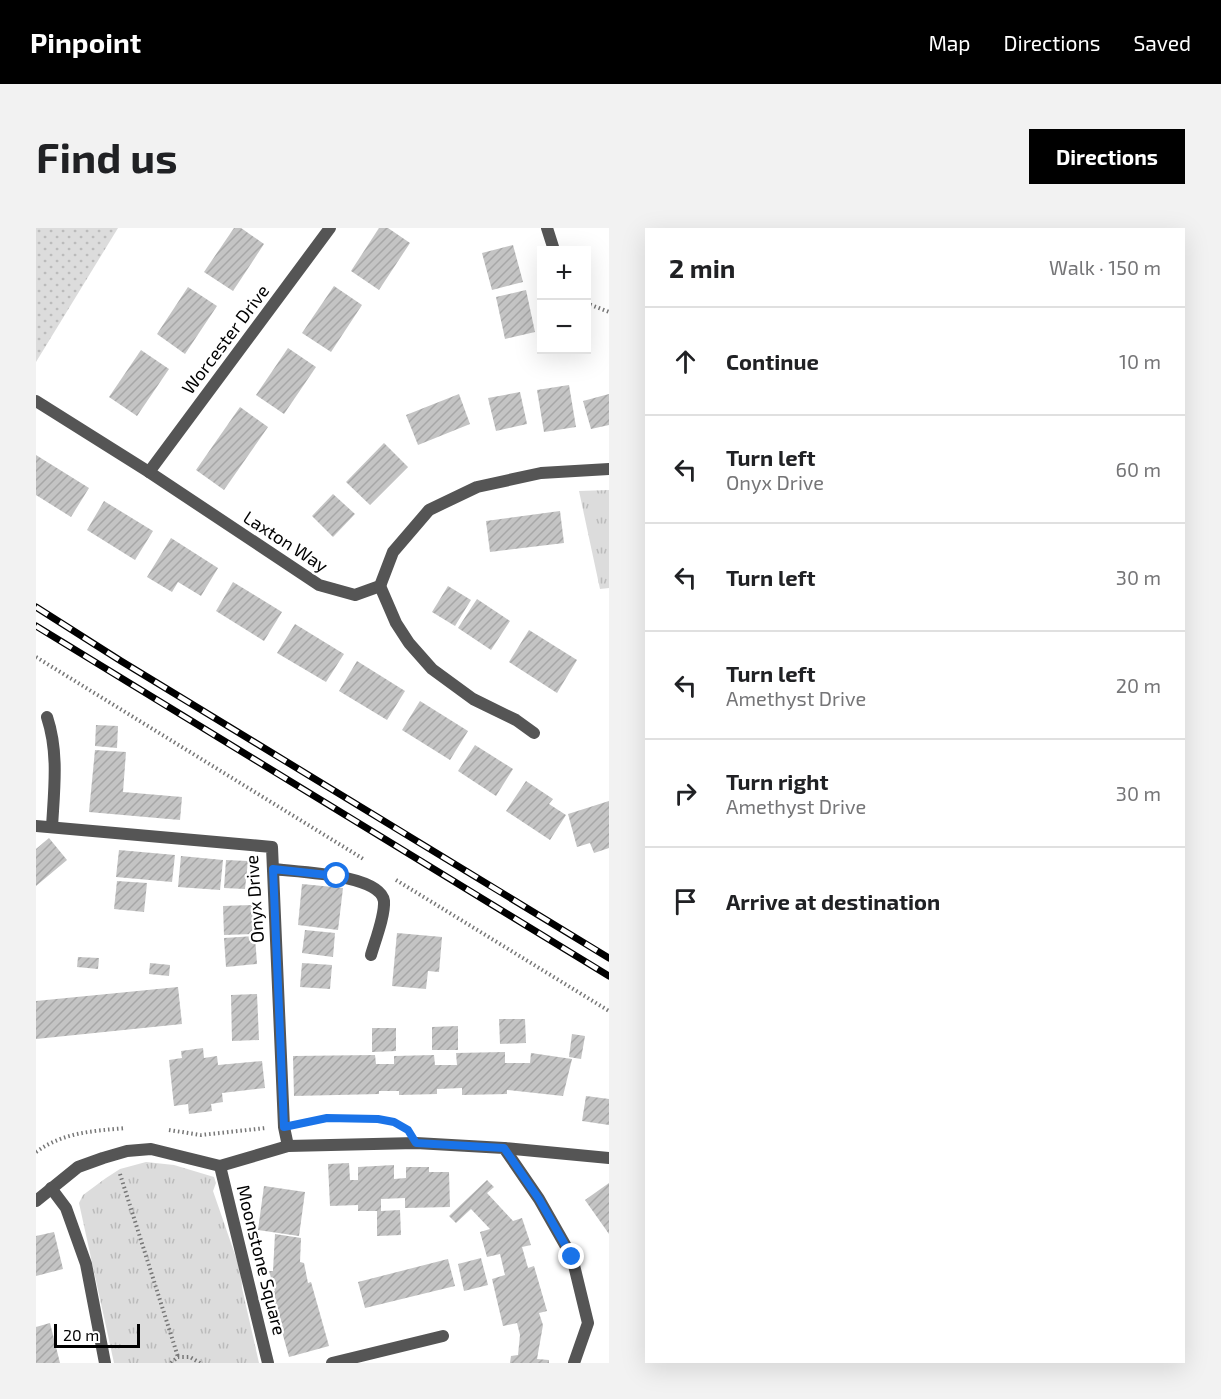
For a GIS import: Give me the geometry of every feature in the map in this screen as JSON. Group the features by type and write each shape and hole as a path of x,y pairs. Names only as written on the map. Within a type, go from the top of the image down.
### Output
{"street":[{"name":"Worcester Drive","path":"149,471 330,228"},
{"path":"547,228 553,246"},
{"name":"Laxton Way","path":"36,400 149,471 319,585 355,595 380,586"},
{"path":"534,733 516,720 473,699 432,669 409,643 396,623 380,586 393,552 429,510 477,487 541,472 609,469"},
{"path":"47,717 52,732 55,769 52,827"},
{"name":"Onyx Drive","path":"36,826 272,847 284,1127 288,1146"},
{"path":"273,869 354,879 380,893 384,901 382,915 371,955"},
{"path":"36,1201 78,1167 127,1151 151,1149 220,1166 288,1146 416,1143 504,1148 609,1158"},
{"path":"504,1148 539,1199 572,1257 588,1323 574,1363"},
{"name":"Moonstone Square","path":"220,1166 268,1363"},
{"path":"51,1188 66,1208 86,1264 105,1363"},
{"path":"332,1363 442,1336"}],"path":[{"path":"591,305 609,312"},
{"path":"36,657 368,862"},
{"path":"388,874 609,1011"},
{"path":"165,1129 201,1136 252,1128 284,1127 327,1118 378,1119 394,1122 408,1130 416,1143"},
{"path":"36,1152 49,1143 69,1135 129,1128"},
{"path":"114,1155 178,1357"},
{"path":"171,1363 178,1357 190,1357 200,1363"}],"green space":[{"path":"36,228 118,228 36,362"},
{"path":"609,490 609,588 600,589 579,491"},
{"path":"146,1162 174,1165 214,1177 216,1183 213,1191 241,1272 242,1288 259,1363 114,1363 79,1203 83,1195 120,1169"}],"building":[{"path":"234,228 241,228 264,244 233,291 204,272"},
{"path":"379,228 388,228 410,243 379,290 351,271"},
{"path":"513,245 523,282 492,290 482,253"},
{"path":"334,286 362,305 331,352 302,333"},
{"path":"188,287 217,306 185,354 157,334"},
{"path":"526,290 535,332 505,339 496,297"},
{"path":"288,348 316,367 284,414 256,395"},
{"path":"141,350 169,369 137,416 109,397"},
{"path":"569,385 576,427 544,432 537,390"},
{"path":"520,392 527,424 496,431 488,398"},
{"path":"459,394 470,424 418,445 406,415"},
{"path":"609,394 609,425 591,429 583,401"},
{"path":"240,407 268,427 224,490 196,470"},
{"path":"384,443 408,467 370,505 346,482"},
{"path":"36,455 89,488 71,517 36,495"},
{"path":"333,494 355,514 333,537 312,516"},
{"path":"104,501 153,531 135,560 87,530"},
{"path":"560,511 564,543 490,552 486,521"},
{"path":"171,538 218,568 201,596 178,582 172,592 147,577"},
{"path":"233,582 282,612 264,641 216,611"},
{"path":"448,586 471,600 455,626 432,612"},
{"path":"477,599 510,621 491,650 458,628"},
{"path":"295,624 344,654 326,682 277,653"},
{"path":"529,630 577,660 557,693 509,662"},
{"path":"357,661 405,691 387,720 339,691"},
{"path":"420,701 468,731 450,760 402,730"},
{"path":"96,725 118,726 117,748 95,746"},
{"path":"475,745 513,769 496,796 458,771"},
{"path":"95,750 126,752 123,792 182,797 180,820 89,812"},
{"path":"526,781 553,799 549,804 566,815 550,840 506,811"},
{"path":"609,801 609,848 594,853 590,843 577,847 568,814"},
{"path":"49,838 67,860 36,886 36,849"},
{"path":"119,850 175,855 172,882 116,877"},
{"path":"181,856 223,860 220,890 178,887"},
{"path":"226,860 248,861 245,889 224,888"},
{"path":"117,881 147,883 144,912 114,909"},
{"path":"302,884 343,888 338,930 298,925"},
{"path":"252,905 253,934 224,935 223,906"},
{"path":"305,930 335,933 333,957 302,953"},
{"path":"397,933 442,937 439,972 428,971 426,989 392,986"},
{"path":"255,936 257,964 226,967 224,938"},
{"path":"78,957 99,958 98,969 77,967"},
{"path":"150,963 170,965 169,976 149,974"},
{"path":"302,963 332,965 330,989 300,987"},
{"path":"178,987 182,1024 36,1039 36,1001"},
{"path":"257,994 259,1040 232,1041 231,995"},
{"path":"499,1019 525,1019 526,1043 500,1044"},
{"path":"458,1026 458,1050 432,1050 432,1027"},
{"path":"372,1028 396,1028 396,1051 372,1052"},
{"path":"572,1034 585,1036 581,1059 569,1057"},
{"path":"203,1048 204,1058 217,1056 218,1065 262,1061 265,1088 222,1093 223,1102 211,1104 212,1111 189,1114 188,1104 174,1106 169,1060 182,1058 181,1051"},
{"path":"505,1052 505,1063 530,1063 531,1053 572,1059 563,1096 507,1090 507,1094 462,1095 462,1088 437,1089 437,1094 399,1095 399,1091 379,1091 379,1094 294,1096 293,1056 375,1055 376,1064 394,1064 394,1056 434,1055 435,1065 457,1065 456,1053"},
{"path":"586,1096 609,1099 609,1125 582,1121"},
{"path":"349,1163 350,1180 358,1180 358,1167 394,1165 394,1179 406,1178 406,1167 429,1167 429,1172 449,1172 450,1207 405,1208 405,1198 381,1199 381,1211 400,1210 401,1235 377,1236 377,1211 358,1211 358,1205 330,1206 328,1164"},
{"path":"487,1180 494,1187 487,1193 513,1221 522,1218 531,1245 522,1247 528,1268 534,1266 547,1311 539,1313 543,1325 537,1359 549,1360 549,1363 510,1363 511,1356 518,1355 520,1335 517,1323 503,1326 492,1279 505,1275 500,1254 487,1257 480,1232 490,1229 471,1209 456,1223 449,1216"},
{"path":"609,1183 609,1234 585,1200"},
{"path":"264,1186 305,1192 299,1236 258,1230"},
{"path":"54,1232 63,1269 36,1276 36,1236"},
{"path":"275,1234 301,1238 300,1262 304,1263 308,1283 311,1282 329,1346 289,1357 271,1292 275,1291 269,1271 273,1271"},
{"path":"481,1258 488,1285 464,1291 458,1264"},
{"path":"448,1259 455,1286 365,1308 358,1282"},
{"path":"50,1323 60,1363 36,1363 36,1327"}],"railway":[{"path":"36,607 609,958"},
{"path":"36,626 609,976"}],"route":[{"path":"337,876 273,869 284,1127 327,1118 378,1119 394,1122 408,1130 416,1143 504,1148 539,1199 572,1257"}]}
